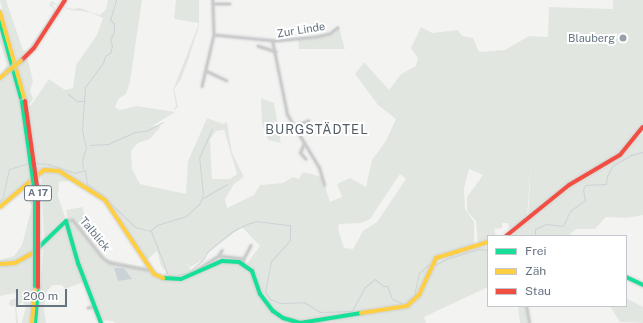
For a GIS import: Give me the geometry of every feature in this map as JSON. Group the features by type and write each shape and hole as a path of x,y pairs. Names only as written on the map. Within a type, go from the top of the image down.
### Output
{"main road":[{"path":"0,78 34,48 65,0"},
{"name":"A 17","path":"0,12 24,101 34,194 36,286 35,323"},
{"name":"A 17","path":"0,22 24,101"},
{"path":"507,235 569,185 620,155 643,127"},
{"path":"0,207 44,170 52,169 59,171 105,200 151,271 158,277 170,280 181,279 225,260 244,264 252,271 260,294 270,307 283,318 300,323 407,306 423,289 432,265 444,254 487,242"},
{"path":"0,264 15,263 32,255 66,221 86,286 90,308 101,323"},
{"path":"627,278 643,286"},
{"name":"A 17","path":"32,323 36,286"}],"street":[{"path":"202,87 214,35 213,0"},
{"path":"213,4 230,4"},
{"name":"Zur Linde","path":"325,185 323,174 294,127 285,106 273,41 317,37 330,34 338,28"},
{"path":"214,35 273,41"},
{"name":"Zur Linde","path":"258,46 276,52"},
{"path":"206,71 227,81"},
{"path":"294,127 310,121"},
{"path":"304,142 301,153 306,159"},
{"name":"Talblick","path":"66,221 73,220 103,258 110,263 151,271"},
{"path":"244,264 244,259 251,246"},
{"path":"194,274 219,256 222,251"},
{"path":"219,256 244,259"},
{"path":"527,307 530,323"}],"shaded area":[{"path":"0,0 6,0 23,50 27,51 51,16 54,9 49,5 52,1 59,6 52,4 56,11 31,49 17,61"},
{"path":"108,0 142,0 130,82 126,94 119,98 115,107 120,110 137,106 175,112 154,125 145,125 161,126 150,139 138,143 131,151 132,169 140,184 186,194 188,161 207,118 223,124 227,122 232,153 244,177 234,184 225,199 227,208 254,195 260,185 283,183 293,177 299,179 303,172 322,177 330,202 342,197 337,184 350,178 366,187 372,160 386,141 396,119 378,105 355,74 364,62 389,90 401,74 416,66 418,58 411,48 421,27 432,33 458,30 462,36 473,38 479,52 505,50 529,36 548,37 549,7 613,9 613,0 643,0 643,126 636,137 643,134 643,215 626,218 606,217 595,229 576,229 569,235 511,235 585,174 560,190 528,219 531,160 527,218 509,229 508,223 502,223 502,228 494,229 496,235 487,235 487,240 478,243 476,221 467,211 467,197 483,175 469,169 464,188 465,209 474,222 474,245 436,256 419,294 408,306 422,292 434,264 456,253 485,246 487,248 487,287 424,317 426,323 115,323 113,321 100,320 76,256 66,210 82,207 86,218 83,230 106,259 142,267 144,264 148,272 170,281 182,280 216,265 230,261 245,266 260,246 242,227 207,252 203,260 190,267 186,262 193,274 174,279 161,277 166,272 161,266 157,251 145,262 105,200 91,188 52,168 44,170 0,206 0,79 12,70 21,110 31,105 49,79 65,90 73,88 76,65 97,35 103,18 90,12 70,10 63,7 73,9 80,8 100,15 106,9","holes":["224,130 237,174 230,179 212,179 210,139 216,131","400,174 406,179 377,222 363,231 353,249 344,248 338,229 339,224 361,223 370,219"]},
{"path":"176,0 199,0 199,24 188,61 180,81 174,89 178,107 174,110 176,105 173,90 198,26 198,23 174,19"},
{"path":"339,28 345,49 299,49 298,40 330,35"},
{"path":"0,30 11,66 0,77 7,65 0,42"},
{"path":"27,57 33,81 30,91 33,99 29,105 18,65"},
{"path":"261,98 274,103 281,143 268,140 262,123"},
{"path":"51,170 73,180 59,182 58,196 65,217 44,239 41,174"},
{"path":"35,198 36,244 32,255 35,254 30,323 22,323 26,306 22,302 16,307 18,323 16,323 15,306 10,306 9,303 10,300 17,298 15,293 0,296 0,260 14,256 22,245 32,206 29,202"},
{"path":"66,222 83,282 65,289 62,285 53,285 47,291 44,308 46,323 37,323 44,242"},
{"path":"114,268 124,268 132,279 118,281"},
{"path":"627,299 643,307 643,323 620,322 611,307 627,307"},
{"path":"518,307 527,307 530,323 520,323"}],"waterway":[{"path":"83,168 82,161 86,148 82,130 85,87 103,63 105,56 110,53 112,46 110,39 114,32 114,23 110,20 116,0"},
{"path":"68,94 77,101 84,101"},
{"path":"90,145 108,144 135,132 146,131 163,122"},
{"path":"151,230 157,225 186,216 200,203 203,194 199,158 212,129"},
{"path":"535,235 535,229 546,224 563,226 570,211 585,200 583,190 585,185 606,184 607,176 612,166 631,155 643,152"},
{"path":"0,201 3,197 9,169 29,163"},
{"path":"34,163 48,164 75,173 85,170 87,184 99,192 135,227 151,231 168,275 174,276 189,272 203,260 207,252 233,231 247,224 256,221 290,225 290,240 271,261 265,291 270,299 280,303 304,302 320,312 352,311 365,287 375,279 383,286 387,286 392,299 404,304 414,295 419,273 428,265 435,265 446,259 478,249 487,250"},
{"path":"203,198 227,184"}],"traffic: fast":[{"path":"0,22 22,102"},
{"path":"22,102 35,194 35,286"},
{"path":"38,248 66,221 78,263 101,323"},
{"path":"163,278 181,279 222,261 239,262 252,271 260,294 273,311 283,318 300,323 361,313"},
{"path":"627,277 643,285"},
{"path":"35,323 38,287"}],"traffic: slow":[{"path":"0,12 25,101"},
{"path":"8,71 21,61"},
{"path":"0,78 8,71"},
{"path":"0,207 44,170 59,171 105,200 154,274 163,278"},
{"path":"361,313 407,306 419,295 436,258 487,242"},
{"path":"0,264 15,263 35,252"},
{"path":"32,323 35,286"}],"traffic: jam":[{"path":"21,61 34,48 65,0"},
{"path":"25,101 38,193 38,287"},
{"path":"507,235 569,185 620,155 643,127"}],"place":[{"name":"Blauberg","path":"623,38"}],"district":[{"name":"BURGSTÄDTEL","path":"317,130"}]}
